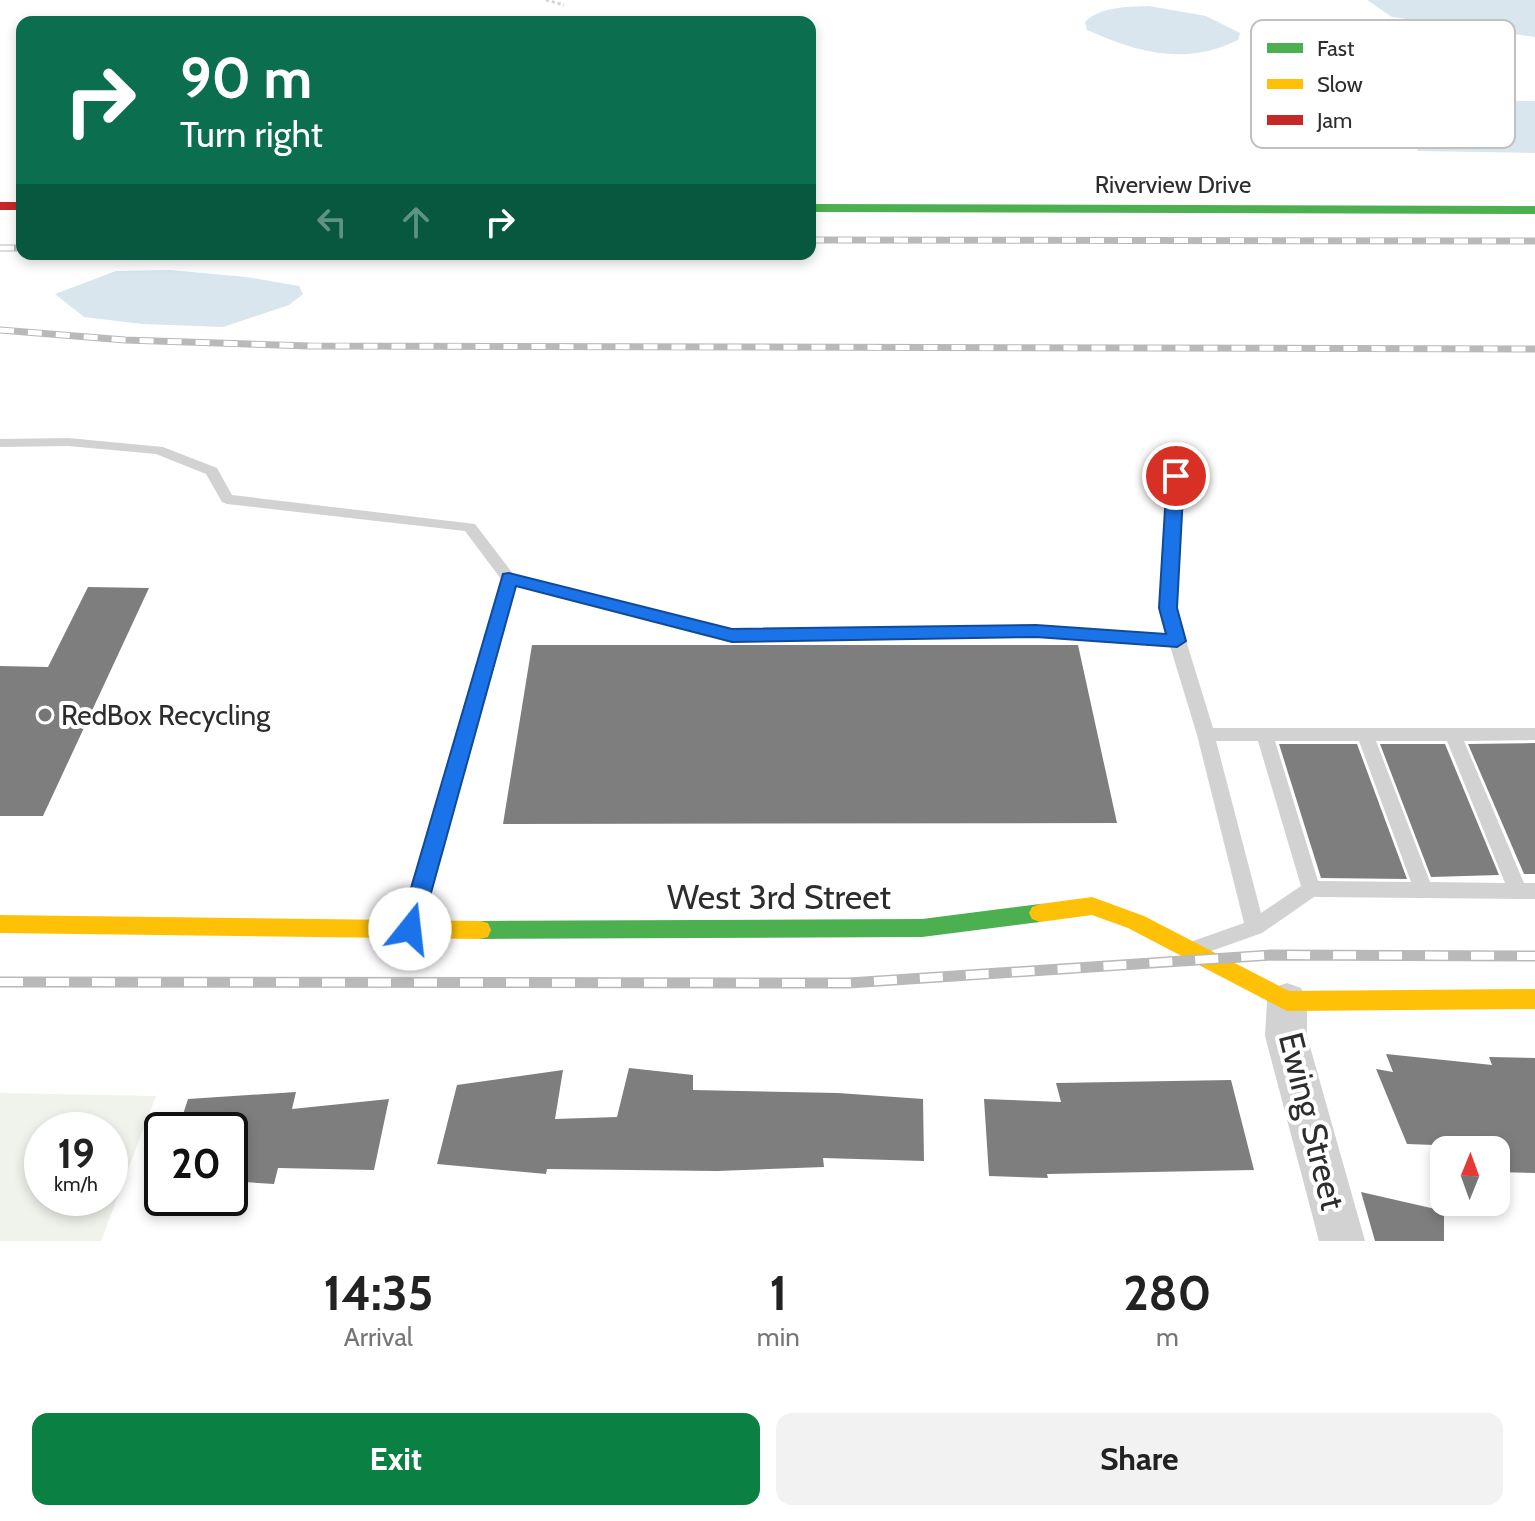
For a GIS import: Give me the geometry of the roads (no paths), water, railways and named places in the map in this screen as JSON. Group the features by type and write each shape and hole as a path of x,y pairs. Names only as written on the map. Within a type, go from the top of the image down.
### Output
{"street":[{"name":"Riverview Drive","path":"816,208 1535,210"},
{"name":"West 3rd Street","path":"0,924 410,929 922,928 1092,906 1136,922 1287,1001 1535,999"},
{"name":"Ewing Street","path":"1287,1001 1286,1036 1342,1241"}],"lane":[{"path":"0,443 68,442 158,450 212,471 227,499 470,527 509,579 732,635 1036,631 1177,641"},
{"path":"1176,476 1168,608 1206,735 1255,927"},
{"path":"410,929 509,579"},
{"path":"1264,734 1311,889"},
{"path":"1365,734 1424,891"},
{"path":"1191,950 1255,927 1311,889 1526,891 1453,734"},
{"path":"1206,735 1535,734"}],"railway":[{"path":"816,240 1535,241"},
{"path":"0,248 16,248"},
{"path":"0,330 125,340 309,346 1535,349"},
{"path":"0,982 849,983 1272,955 1535,956"}],"place":[{"name":"RedBox Recycling","path":"45,715"}]}
